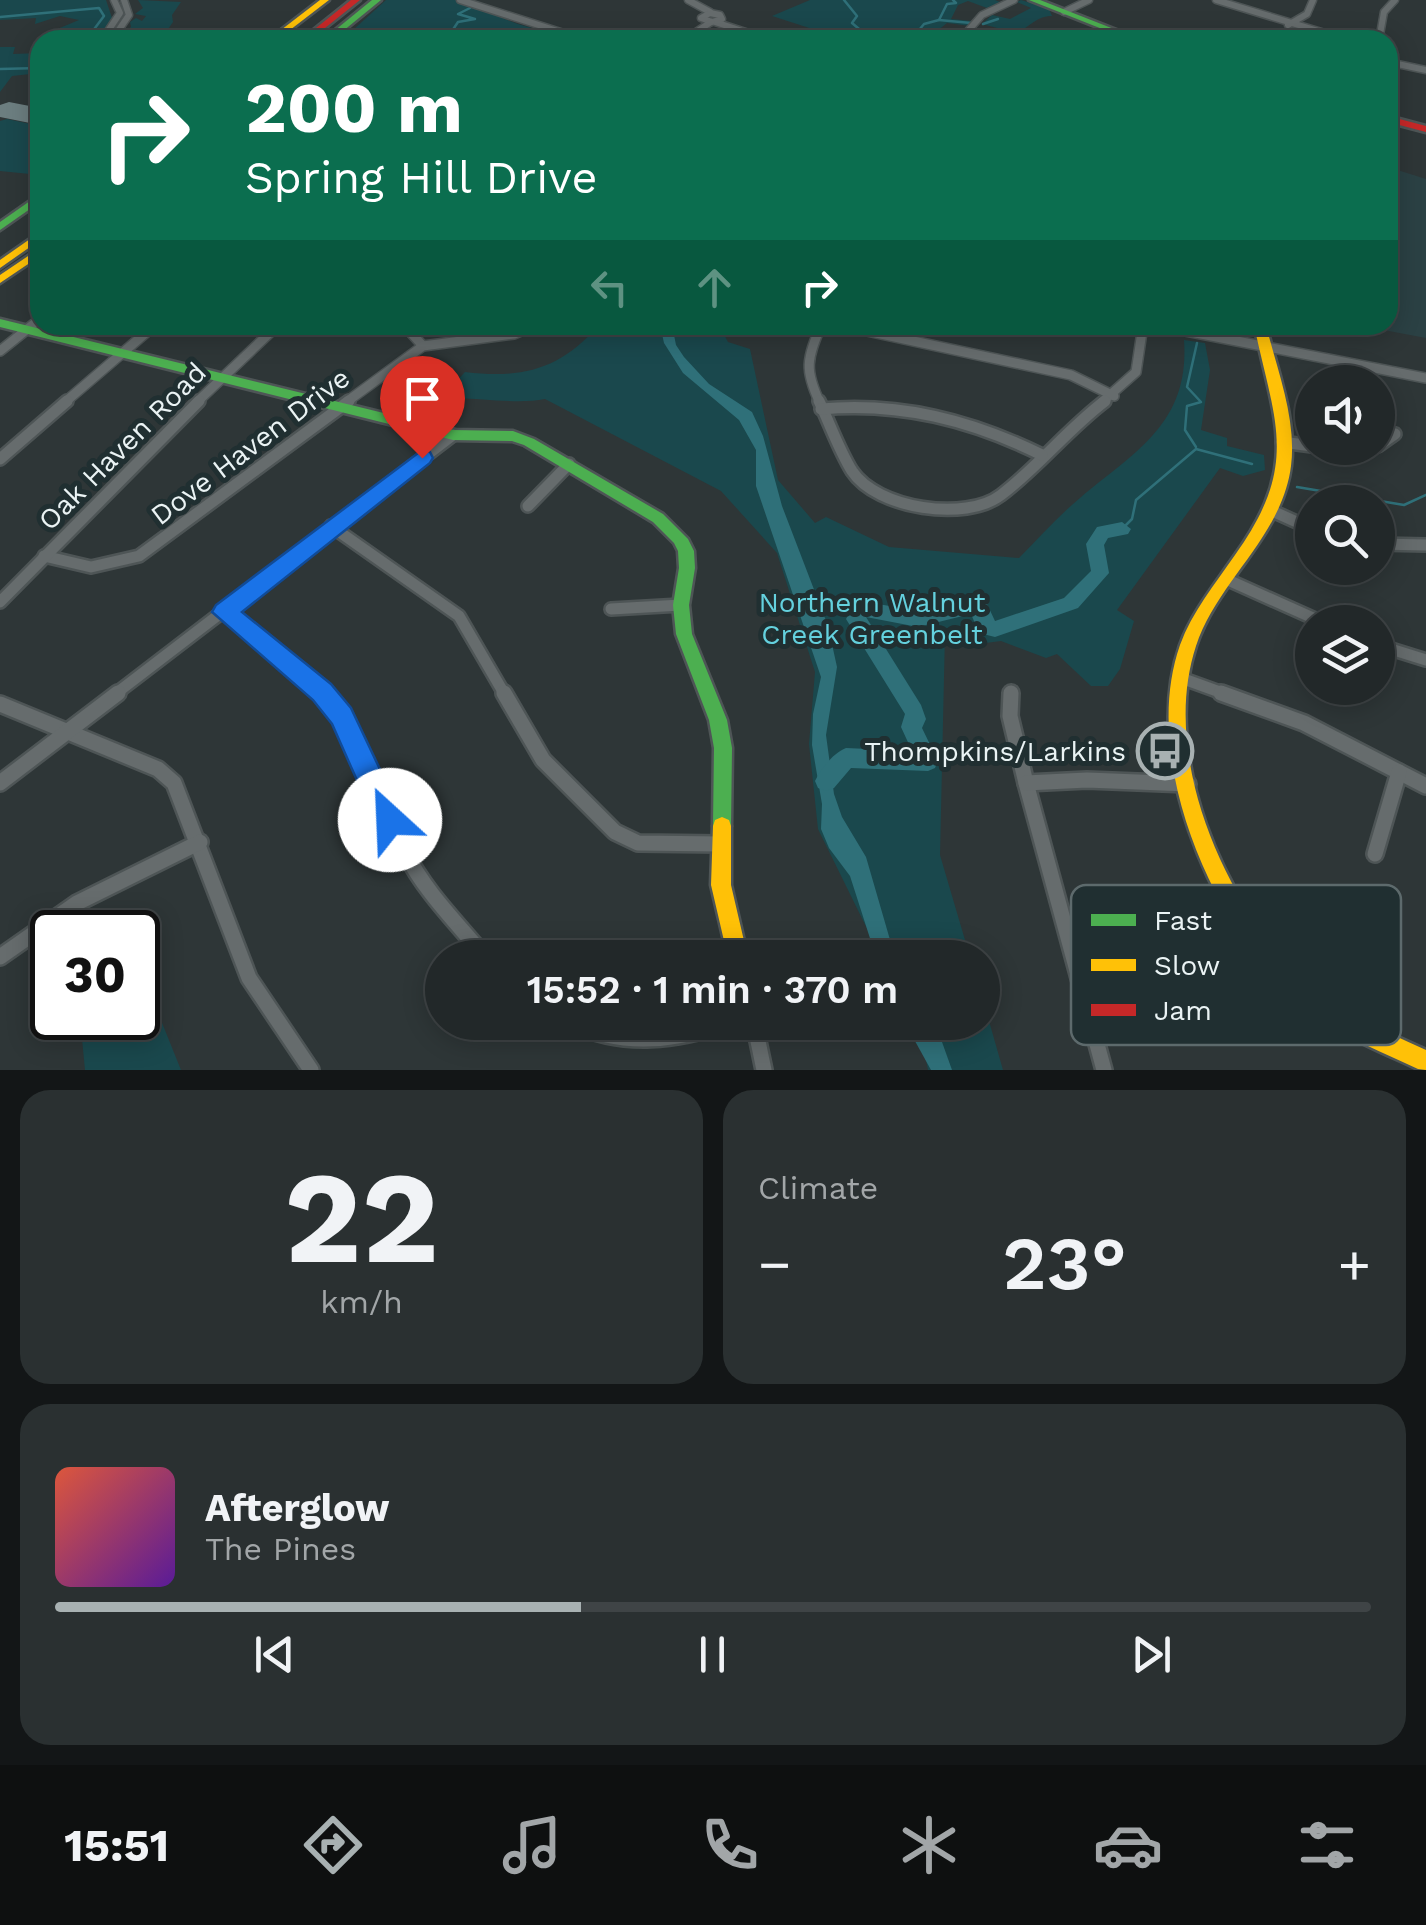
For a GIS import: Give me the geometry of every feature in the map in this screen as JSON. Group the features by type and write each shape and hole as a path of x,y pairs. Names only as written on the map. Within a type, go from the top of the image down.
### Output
{"main road":[{"path":"285,30 325,0"},
{"path":"318,30 356,0"},
{"path":"328,30 365,0"},
{"path":"340,30 378,0"},
{"path":"1033,0 1112,30"},
{"path":"1398,121 1426,129"},
{"path":"0,227 30,204"},
{"path":"0,254 30,233"},
{"path":"0,265 30,242"},
{"path":"0,280 30,258"},
{"path":"0,323 30,331"},
{"path":"46,335 452,435 513,436 568,464 671,528 686,551 681,604 690,656 718,720 722,748 720,885 734,940"},
{"path":"1222,885 1188,784 1179,707 1181,678 1188,646 1270,510 1284,463 1262,335"},
{"path":"1395,1045 1426,1060"}],"street":[{"path":"114,0 119,10"},
{"path":"119,30 129,16 124,0"},
{"path":"460,0 554,30"},
{"path":"688,0 717,20 744,30"},
{"path":"968,30 982,14 1014,0"},
{"path":"1064,12 1089,0"},
{"path":"1216,0 1308,30"},
{"path":"1288,25 1308,14 1313,0"},
{"path":"1381,30 1384,12 1395,0"},
{"path":"695,6 701,18 698,30"},
{"path":"119,10 129,9"},
{"path":"108,30 119,10"},
{"path":"701,18 717,20"},
{"path":"698,30 717,20"},
{"path":"1398,64 1426,70"},
{"path":"0,351 30,327"},
{"path":"0,458 142,335"},
{"name":"Oak Haven Road","path":"0,602 267,335"},
{"path":"413,335 423,346"},
{"name":"Dove Haven Drive","path":"44,556 83,568 109,568 139,556 423,346 502,335"},
{"path":"818,335 806,368 821,409 854,474 886,497 933,510 980,506 999,496 1114,396 1136,372 1141,335"},
{"path":"886,335 1071,374 1114,396"},
{"path":"1205,335 1426,378"},
{"path":"821,409 869,404 908,410 987,430 1042,455"},
{"path":"0,783 452,435"},
{"path":"1282,442 1295,444"},
{"path":"528,506 568,464"},
{"path":"1270,510 1295,521"},
{"path":"331,526 459,616 543,760 616,832 638,843 720,844"},
{"path":"1395,544 1426,545"},
{"path":"1228,580 1295,610"},
{"path":"611,609 681,604"},
{"path":"224,612 322,692 342,716 406,855 424,884 471,940"},
{"path":"1395,650 1426,660"},
{"path":"1181,678 1304,723 1426,786"},
{"path":"1011,692 1010,716 1071,949"},
{"path":"0,704 158,768 174,783 250,978 311,1070"},
{"path":"1376,854 1400,772"},
{"path":"1026,783 1087,780 1188,784"},
{"path":"0,957 77,903 200,842"},
{"path":"622,1040 652,1044 667,1040"},
{"path":"758,1040 764,1070"},
{"path":"1097,1045 1104,1070"}],"shaded area":[{"path":"1398,170 1426,179 1426,338 1398,333"},
{"path":"662,335 674,335 684,357 709,384 752,412 763,436 782,506 828,626 837,667 826,735 834,794 842,817 866,857 890,940 871,940 850,876 829,848 821,829 822,804 812,745 813,714 821,677 756,486 756,450 739,420 683,373"},
{"path":"914,1040 942,1042 952,1070 931,1070"}],"green space":[{"path":"0,0 106,0 112,18 104,30 55,30 79,20 60,16 35,24 36,18 0,20"},
{"path":"138,0 181,2 168,30 127,30 130,22 136,18 142,21 146,16 135,14 143,8"},
{"path":"386,0 456,0 539,30 353,30"},
{"path":"810,0 995,0 1000,2 987,8 968,1 958,5 951,19 972,21 970,26 947,23 938,30 815,30 772,16"},
{"path":"1017,2 1049,9 1052,16 1022,30 1000,30 982,24 992,15 1010,19 1031,8"},
{"path":"0,47 15,47 13,54 30,53 30,74 12,76 0,92"},
{"path":"0,121 30,124 30,174 0,171"},
{"name":"Northern Walnut Creek Greenbelt","path":"589,335 724,335 728,342 750,349 778,480 815,523 826,517 889,547 1019,558 1064,512 1155,432 1178,393 1184,369 1184,340 1205,343 1210,370 1201,430 1227,438 1227,446 1264,455 1265,470 1243,476 1220,468 1117,610 1134,621 1120,669 1108,686 1091,686 1057,654 1046,658 1001,641 978,644 945,633 940,855 965,940 873,940 818,829 809,744 815,672 777,553 721,491 545,399 457,398 451,387 465,372 522,372 569,352"},
{"path":"160,1018 181,1070 85,1070 82,1040 160,1040"},
{"path":"921,1040 994,1040 1003,1070 928,1070"}],"building":[{"path":"9,102 30,106 30,123 0,117 0,105"}],"waterway":[{"path":"844,0 857,16 852,23 860,30"},
{"path":"939,20 947,4 956,3 953,0"},
{"path":"0,17 99,8 104,16 94,30"},
{"path":"453,30 458,22 475,19 458,14 470,8"},
{"path":"983,24 998,19"},
{"path":"919,30 924,24 939,20"},
{"path":"939,20 971,23"},
{"path":"0,69 30,68"},
{"path":"1196,447 1185,430 1187,406 1201,402 1187,387 1197,343"},
{"path":"1122,529 1132,519 1136,500 1196,449 1252,464"},
{"path":"1395,503 1404,505 1426,495"},
{"path":"885,760 928,761 911,727 916,719 914,711 855,619 861,609 918,619 971,606 980,609 986,627 995,629 1071,603 1100,573 1095,544 1103,532 1122,529"},
{"path":"826,781 846,758 877,760"}],"traffic: fast":[{"path":"340,30 377,0"},
{"path":"1033,0 1112,30"},
{"path":"0,227 30,204"},
{"path":"0,323 30,330"},
{"path":"49,335 453,435 513,436 658,518 680,539 686,551 681,605 684,634 718,720 723,748 722,826"}],"traffic: slow":[{"path":"285,30 325,0"},
{"path":"0,265 30,242"},
{"path":"0,280 30,258"},
{"path":"1223,885 1198,828 1185,780 1178,733 1179,688 1188,646 1198,623 1256,538 1278,492 1284,467 1284,432 1262,335"},
{"path":"722,826 721,885 734,940"},
{"path":"1393,1045 1426,1061"}],"traffic: jam":[{"path":"318,30 356,0"},
{"path":"1398,122 1426,129"}],"place":[{"name":"Thompkins/Larkins","path":"1165,751"}],"route":[{"path":"390,820 342,716 322,692 224,612 422,458"}]}
